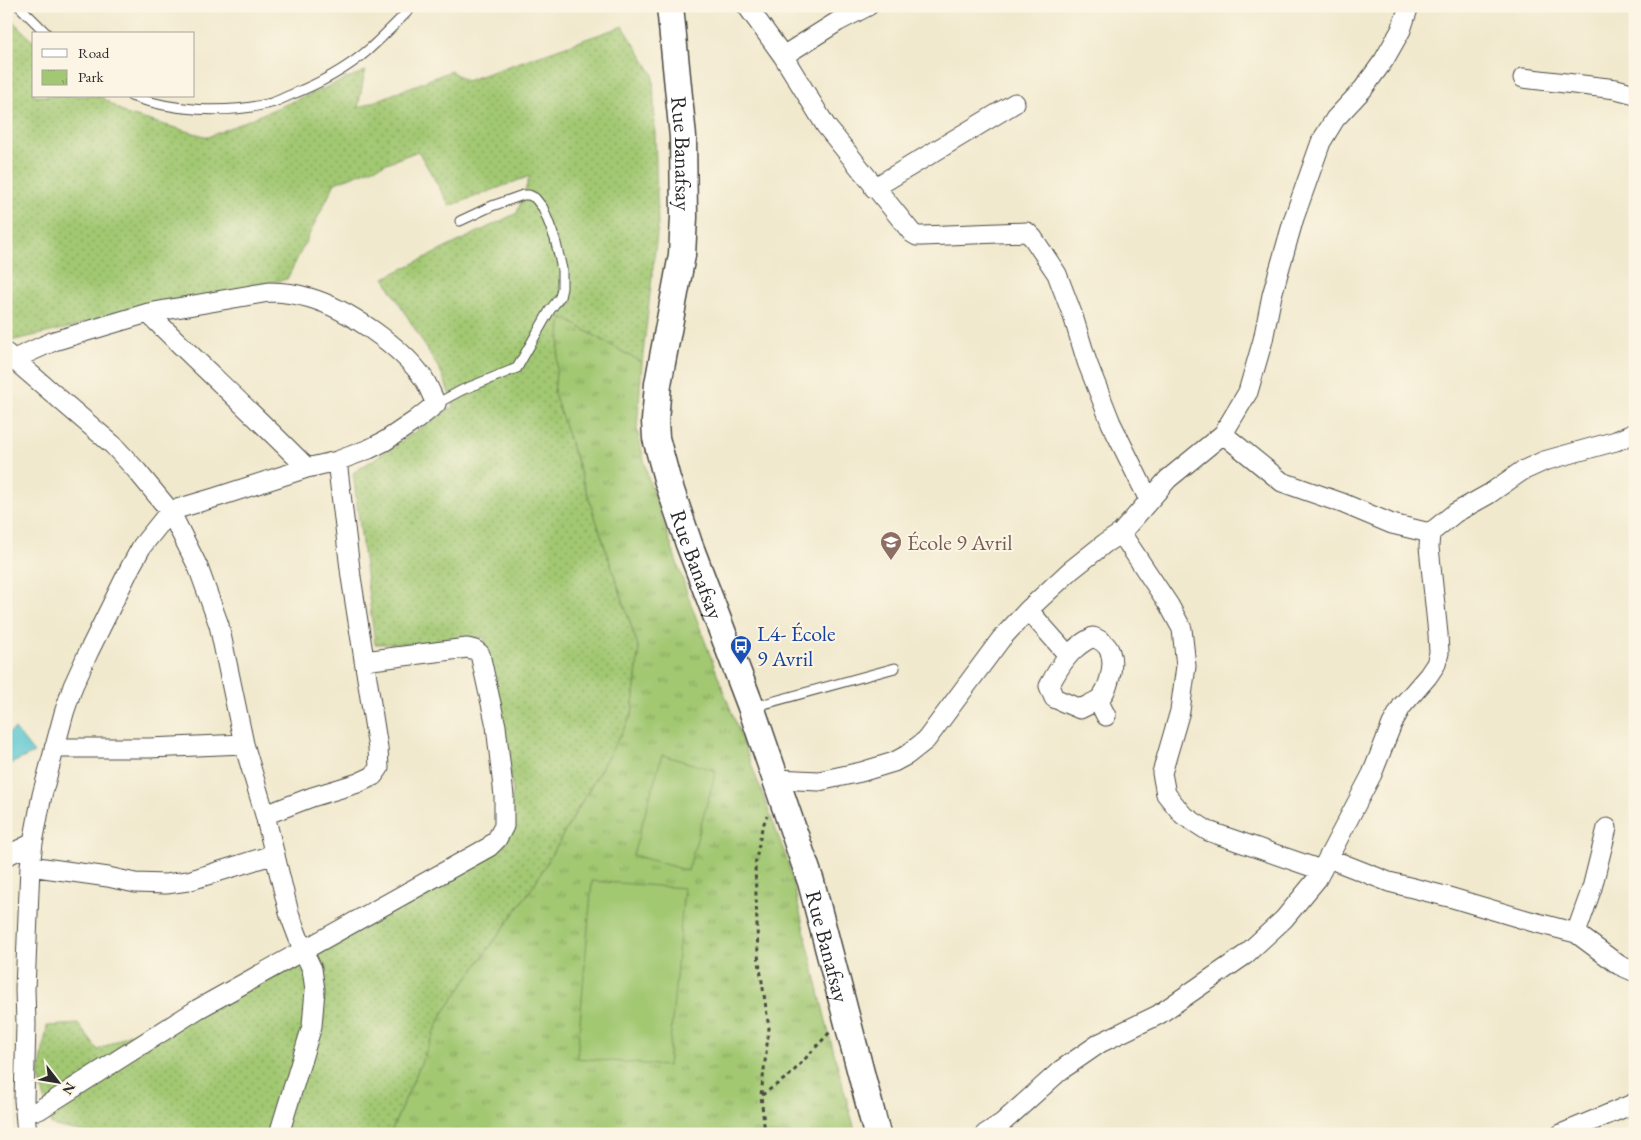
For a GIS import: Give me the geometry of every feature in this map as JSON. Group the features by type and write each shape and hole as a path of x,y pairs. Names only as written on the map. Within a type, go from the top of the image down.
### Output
{"main road":[{"name":"Rue Banafsay","path":"670,6 683,138 684,217 682,255 658,384 655,421 656,438 666,479 752,707 811,882 877,1134"}],"street":[{"path":"747,6 783,56 826,126 906,228 917,236 1027,232 1033,238 1057,274 1073,316 1086,362 1111,423 1149,500"},
{"path":"783,56 837,22 868,6"},
{"path":"776,779 819,781 862,772 894,762 907,755 926,740 1001,640 1028,610 1070,571 1104,544 1121,534 1168,479 1223,434 1248,392 1263,340 1272,295 1294,218 1322,142 1336,119 1363,89 1384,60 1400,30 1409,6"},
{"path":"1523,78 1635,94"},
{"path":"874,188 1016,103"},
{"path":"10,356 148,313 268,292 284,292 310,297 353,317 385,340 425,380 436,404 385,441 369,449 337,461 307,468 170,510 142,546 106,614 73,686 54,748 33,842 30,866 25,989 24,1100 27,1134"},
{"path":"148,313 193,358 253,413 307,468"},
{"path":"10,356 113,445 170,510 198,567 219,625 244,744 265,815 289,913 312,969 315,990 312,1026 279,1134"},
{"path":"985,1134 1002,1123 1061,1070 1100,1043 1158,1015 1245,955 1284,919 1317,878 1372,774 1392,724 1402,706 1436,664 1439,653 1428,546 1430,533 1455,513 1489,494 1522,471 1544,461 1616,441 1635,433"},
{"path":"1223,434 1282,482 1342,503 1392,524 1430,533"},
{"path":"265,815 312,797 358,783 376,774 379,768 378,748 351,577 337,461"},
{"path":"1121,534 1169,605 1182,629 1186,666 1180,711 1162,773 1166,794 1183,815 1208,831 1449,897 1530,922 1576,933 1619,965 1635,972"},
{"path":"1028,610 1068,655"},
{"path":"1093,637 1106,645 1111,653 1110,676 1104,692 1102,708 1080,708 1054,698 1049,686 1068,655 1093,637"},
{"path":"39,1110 198,1009 488,847 497,840 504,826 504,796 496,726 480,654 475,650 467,648 364,661"},
{"path":"54,748 149,748 244,744"},
{"path":"1576,933 1592,888 1606,828"},
{"path":"6,856 33,842"},
{"path":"30,866 108,877 134,883 166,884 188,881 275,854"},
{"path":"1561,1134 1635,1103"}],"lane":[{"path":"19,6 45,32"},
{"path":"136,98 179,108 233,110 268,104 336,74 367,52 414,6"},
{"path":"436,404 462,390 517,368 550,310 560,297 563,281 562,269 550,224 543,208 532,196 522,194 460,221"},
{"path":"752,707 895,668"}],"path":[{"path":"764,1134 761,1095 769,1028 758,955 755,866 766,816 786,809"},
{"path":"761,1095 790,1075 846,1015"}],"green space":[{"path":"6,14 32,40 32,98 103,98 126,114 208,137 365,71 358,108 451,71 466,81 623,26 653,74 658,225 642,363 562,317 554,393 639,649 632,715 534,885 443,1013 390,1134 93,1134 51,1125 39,1075 47,1026 78,1024 98,1050 505,845 513,791 484,637 415,644 375,644 353,473 454,406 442,374 384,278 517,213 530,176 450,206 418,151 335,183 287,279 10,341 6,338"},
{"path":"562,317 642,363 637,429 648,477 691,604 788,862 830,1038 856,1134 390,1134 443,1013 534,885 632,715 639,649 554,393"},
{"path":"662,755 716,771 688,871 633,855"},
{"path":"592,881 684,888 668,1066 577,1058"}],"water":[{"path":"15,729 34,753 6,766 6,735"}],"place":[{"name":"École 9 Avril","path":"891,561"},
{"name":"L4- École 9 Avril","path":"741,665"}]}
